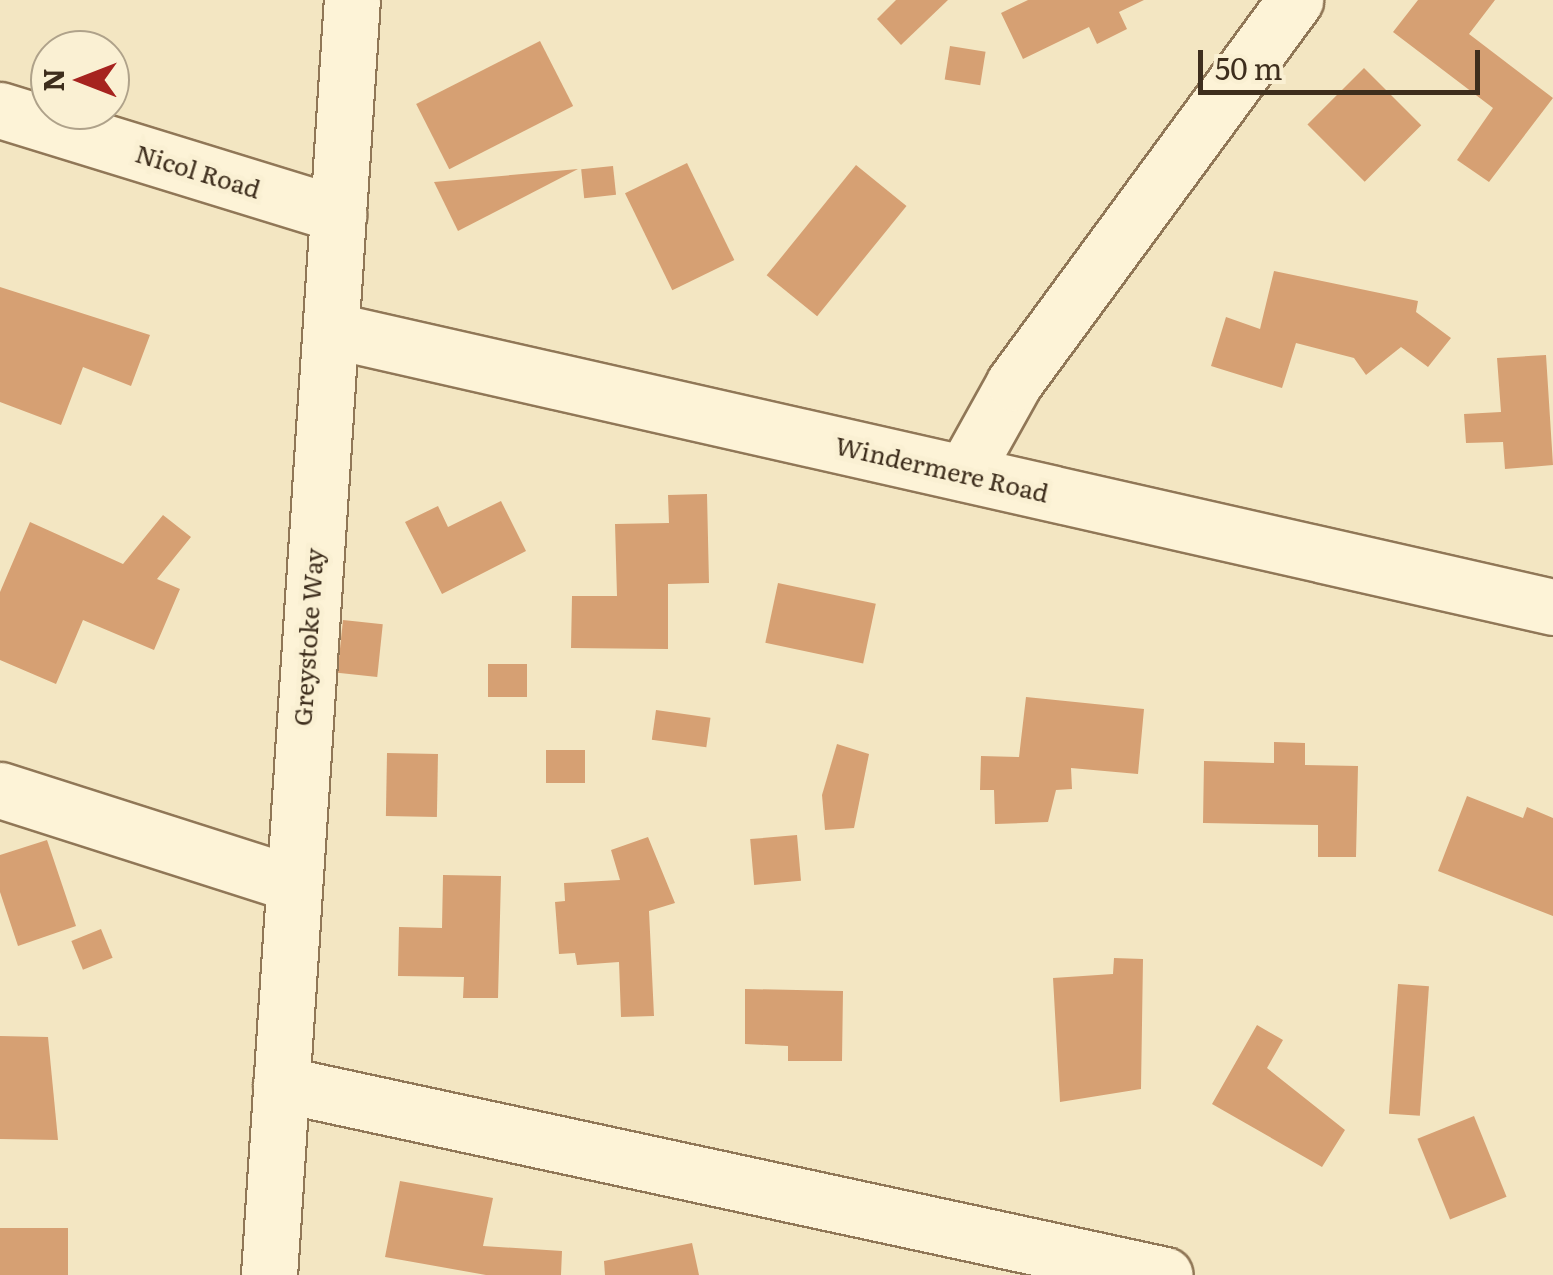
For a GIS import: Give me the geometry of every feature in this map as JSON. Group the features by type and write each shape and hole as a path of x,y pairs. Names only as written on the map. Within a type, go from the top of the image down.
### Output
{"street":[{"name":"Greystoke Way","path":"269,1275 290,882 352,0"},
{"path":"964,473 1014,383 1295,0"},
{"name":"Nicol Road","path":"0,110 338,214"},
{"name":"Windermere Road","path":"330,330 1553,607"},
{"path":"0,790 290,882"},
{"path":"281,1084 1164,1275"}],"building":[{"path":"896,0 948,0 901,45 877,19"},
{"path":"1028,0 1144,0 1119,12 1127,29 1097,44 1089,27 1023,59 1001,13"},
{"path":"1418,0 1495,0 1469,34 1553,98 1489,182 1457,160 1493,108 1393,32"},
{"path":"540,41 573,106 449,169 416,104"},
{"path":"950,46 986,52 980,85 945,80"},
{"path":"1364,68 1421,125 1365,182 1307,125"},
{"path":"687,163 734,260 672,290 625,193"},
{"path":"856,165 907,206 817,316 767,275"},
{"path":"613,166 616,195 584,198 581,169"},
{"path":"578,169 458,231 434,182"},
{"path":"1274,271 1418,301 1416,312 1451,338 1428,367 1401,347 1366,375 1354,358 1296,343 1282,388 1211,366 1226,317 1260,329"},
{"path":"0,287 150,335 131,386 83,367 61,425 0,402"},
{"path":"1546,355 1553,465 1505,469 1503,442 1466,443 1464,414 1501,412 1497,358"},
{"path":"707,494 709,583 668,584 668,649 571,648 572,596 617,596 615,524 669,523 668,495"},
{"path":"501,501 526,551 442,594 405,522 438,506 448,527"},
{"path":"163,515 191,537 157,579 180,589 154,650 83,620 56,684 0,660 0,592 30,522 123,564"},
{"path":"778,583 876,604 863,663 765,643"},
{"path":"343,620 383,624 377,677 337,673"},
{"path":"488,664 527,664 527,697 488,697"},
{"path":"1026,697 1144,709 1138,774 1071,768 1072,789 1056,790 1048,822 995,824 994,790 980,790 981,756 1019,757"},
{"path":"656,710 710,718 706,747 652,740"},
{"path":"1274,742 1305,743 1305,765 1358,766 1356,857 1318,857 1318,825 1203,823 1204,761 1274,763"},
{"path":"837,744 869,754 854,828 825,830 822,795"},
{"path":"546,750 585,750 585,783 546,783"},
{"path":"387,753 438,754 437,817 386,816"},
{"path":"1467,796 1523,818 1527,807 1553,818 1553,916 1438,871"},
{"path":"797,835 801,881 754,885 750,839"},
{"path":"648,837 675,903 649,911 654,1016 621,1017 619,962 577,965 575,953 559,954 555,902 565,901 564,883 620,880 611,850"},
{"path":"47,840 76,926 18,946 0,892 0,855"},
{"path":"443,875 501,876 498,998 463,998 464,977 398,976 399,927 442,928"},
{"path":"101,929 113,958 83,970 71,941"},
{"path":"1114,958 1143,959 1141,1089 1060,1102 1053,978 1113,974"},
{"path":"1398,984 1429,986 1420,1116 1389,1114"},
{"path":"745,989 843,991 842,1061 788,1061 788,1046 745,1044"},
{"path":"1257,1025 1283,1040 1267,1068 1345,1130 1322,1167 1212,1104"},
{"path":"0,1036 48,1037 58,1140 0,1139"},
{"path":"1474,1116 1507,1197 1450,1220 1417,1139"},
{"path":"400,1181 493,1198 483,1246 562,1251 561,1275 486,1275 385,1257"},
{"path":"0,1228 68,1228 68,1275 0,1275"},
{"path":"692,1243 699,1275 605,1275 604,1261"}]}
